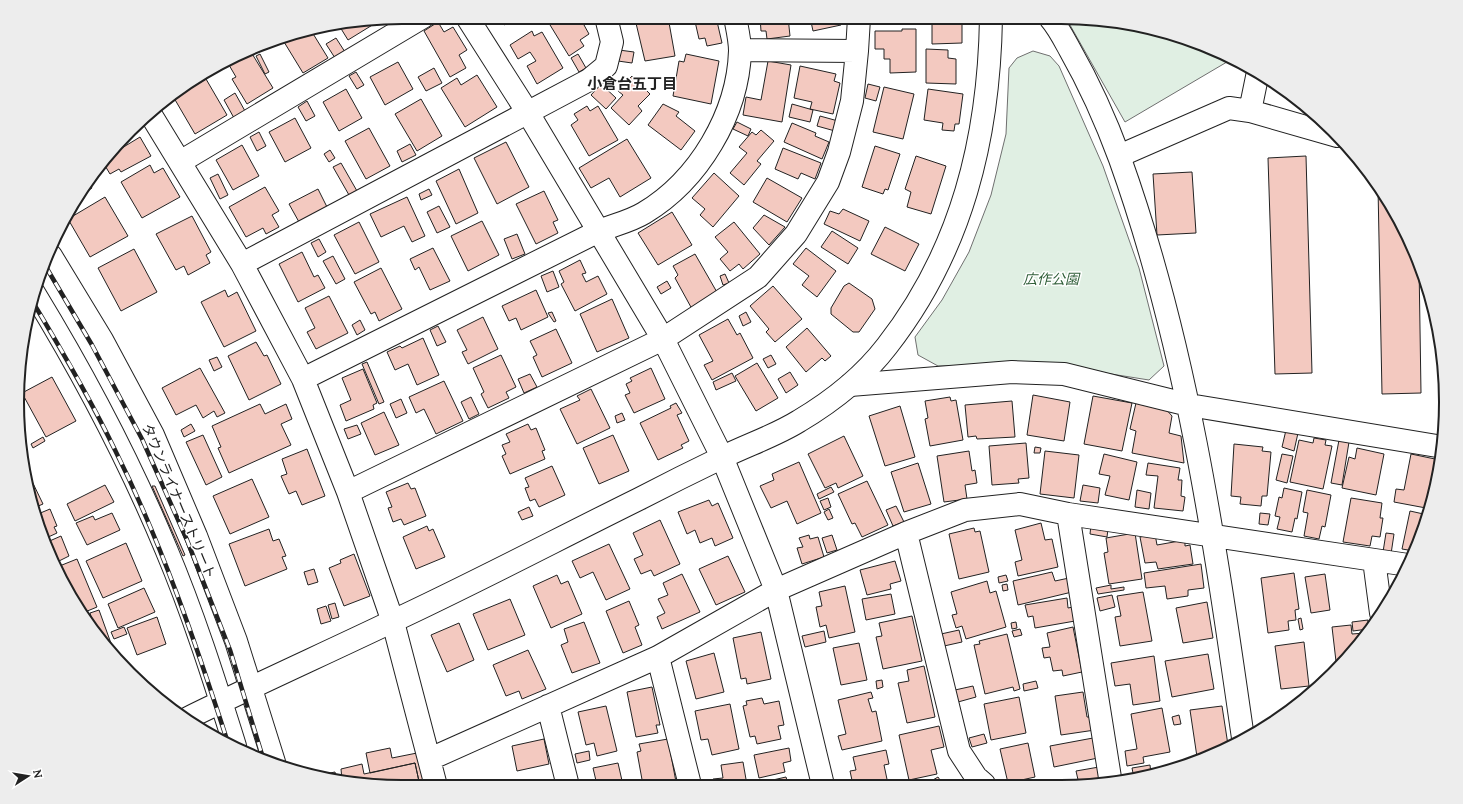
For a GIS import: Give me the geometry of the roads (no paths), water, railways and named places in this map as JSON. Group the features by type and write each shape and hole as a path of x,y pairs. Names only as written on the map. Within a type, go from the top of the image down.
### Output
{"street":[{"path":"180,162 411,24"},
{"path":"471,24 528,113 663,339 722,457 776,590 822,780"},
{"path":"242,264 589,80 606,66 612,42 608,24"},
{"path":"303,379 599,231 644,213 687,179 714,138 733,98 740,50 736,24"},
{"path":"348,492 663,339 758,277 796,234 828,182 839,152 852,101 859,24"},
{"path":"192,716 250,687 393,622 722,457 798,422 850,385 886,348 930,279 950,237 966,194 978,149 986,102 991,24"},
{"path":"1054,24 1091,87 1119,156 1143,222 1189,405 1214,536 1242,733"},
{"path":"740,50 857,51"},
{"path":"1250,111 1257,79"},
{"path":"1119,156 1229,108 1250,111 1326,133"},
{"path":"153,118 242,264 303,379 348,492 393,622 435,780"},
{"name":"タウンライナーストリート","path":"52,258 102,340 153,435 196,536 236,641 272,757"},
{"path":"38,300 70,353 120,448 166,548 206,654 233,740"},
{"path":"850,385 1012,372 1064,374 1189,405 1436,446"},
{"path":"430,759 658,657 776,590 906,533 965,510 1020,504 1068,514 1402,564"},
{"path":"1068,514 1110,777"},
{"path":"906,533 960,751 979,780"},
{"path":"1374,560 1380,604"},
{"path":"658,657 689,780"},
{"path":"548,706 566,780"}],"railway":[{"path":"48,270 92,345 142,439 187,540 230,650 261,753"},
{"path":"36,308 64,355 105,431 148,522 177,595 226,736"}],"district":[{"name":"小倉台五丁目","path":"632,84"}],"park label":[{"name":"広作公園","path":"1051,279"}]}
